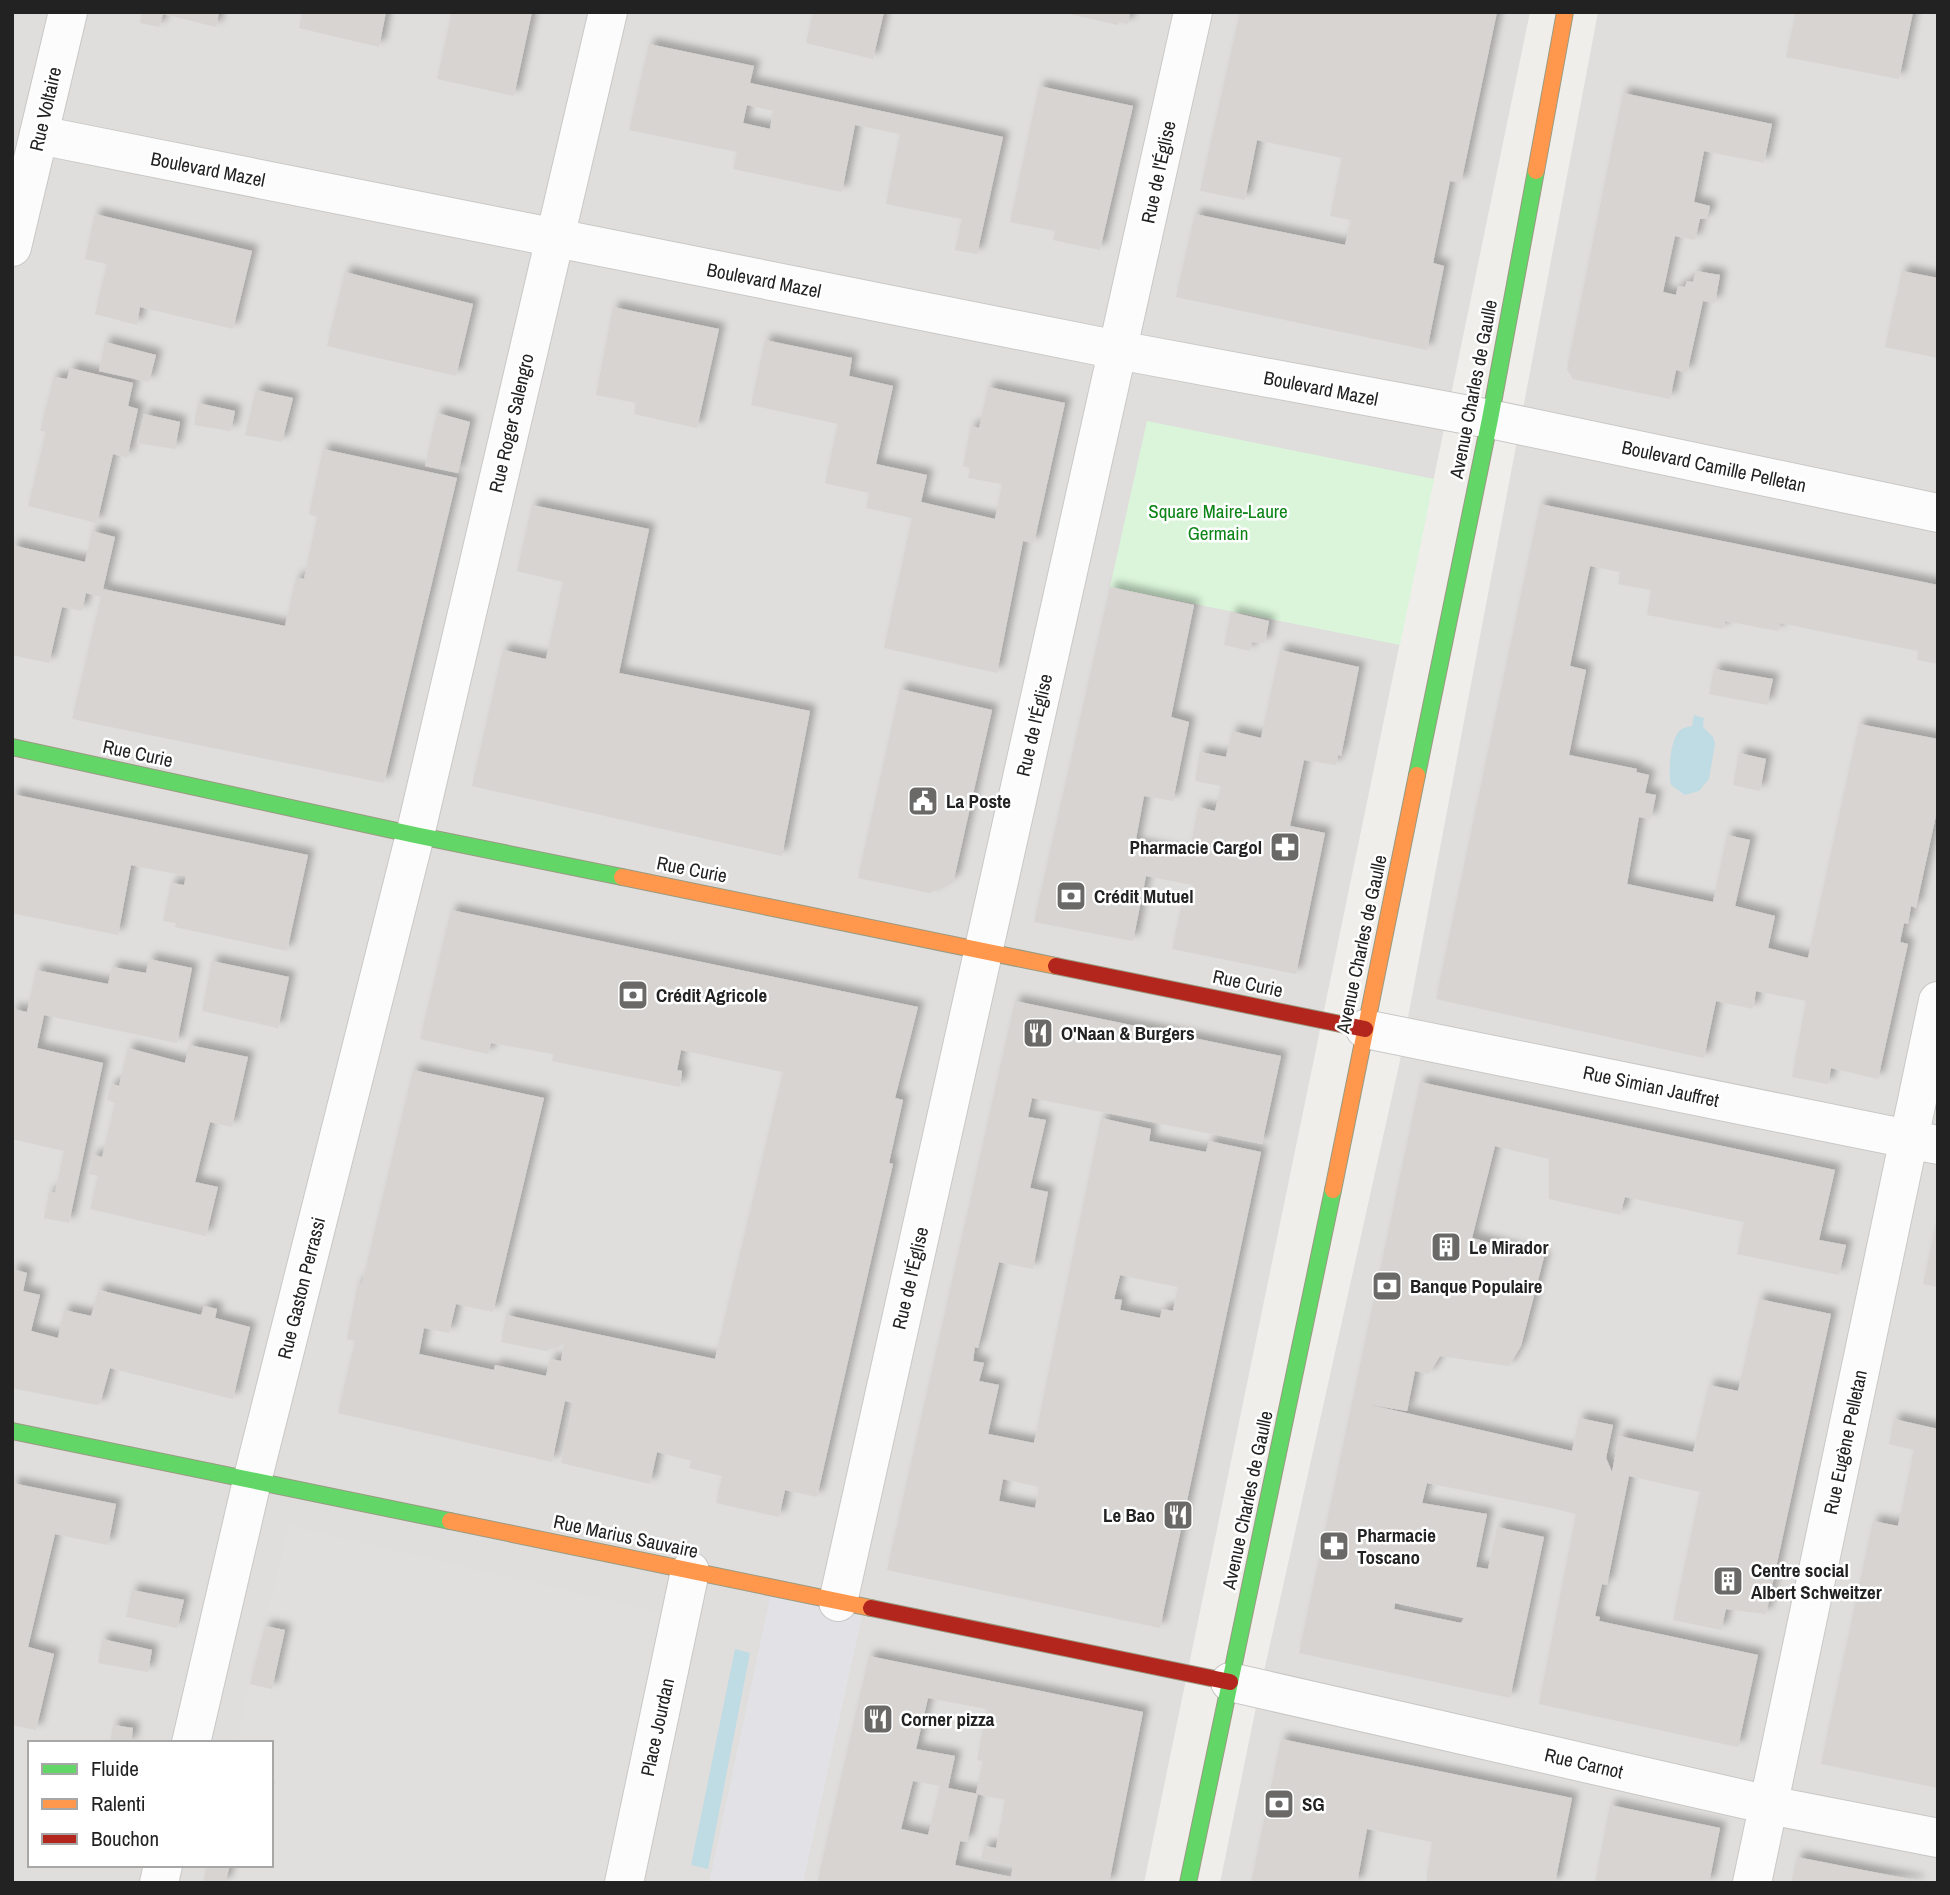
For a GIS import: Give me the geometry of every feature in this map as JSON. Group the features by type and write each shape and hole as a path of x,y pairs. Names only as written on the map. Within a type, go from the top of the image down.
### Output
{"main road":[{"name":"Avenue Charles de Gaulle","path":"1188,1883 1355,1085 1490,419 1565,12"},
{"name":"Rue Curie","path":"12,747 415,835 1365,1028"},
{"name":"Rue Marius Sauvaire","path":"12,1432 1230,1682"}],"street":[{"name":"Rue Voltaire","path":"12,247 19,190 39,135 68,12"},
{"name":"Rue Roger Salengro","path":"415,835 608,12"},
{"name":"Rue de l'Église","path":"838,1602 1193,12"},
{"name":"Boulevard Mazel","path":"39,135 1118,350 1490,419"},
{"name":"Boulevard Camille Pelletan","path":"1490,419 1938,513"},
{"name":"Rue Gaston Perrassi","path":"191,1741 252,1481 415,835"},
{"name":"Rue Eugène Pelletan","path":"1752,1883 1923,1142 1938,1001"},
{"name":"Rue Simian Jauffret","path":"1365,1028 1923,1142"},
{"name":"Place Jourdan","path":"625,1883 690,1571"},
{"name":"Rue Carnot","path":"1230,1682 1769,1805 1938,1839"}],"shaded area":[{"path":"12,12 1530,12 1144,1883 12,1883"},
{"path":"1598,12 1938,12 1938,1883 1220,1883 1255,1712 1399,1065"},
{"path":"289,1525 688,1619 625,1883 225,1883 229,1867 273,1867 273,1741 236,1741 250,1684 272,1689 285,1631 265,1626"},
{"path":"772,1588 864,1607 803,1883 709,1883"}],"green space":[{"name":"Square Maire-Laure Germain","path":"1147,421 1434,479 1400,645 1110,587"}],"water":[{"path":"1694,715 1704,718 1703,727 1713,737 1715,744 1709,779 1699,791 1685,795 1671,785 1670,759 1677,734 1692,726"},
{"path":"735,1649 750,1653 708,1869 691,1865"}],"building":[{"path":"142,12 219,12 216,27 163,14 159,27 140,23"},
{"path":"303,12 386,12 379,47 299,28"},
{"path":"452,12 532,12 514,96 437,79"},
{"path":"813,12 884,12 873,59 806,43"},
{"path":"1061,12 1130,12 1128,24 1119,22 1118,25"},
{"path":"1240,12 1497,12 1461,183 1450,181 1433,263 1444,266 1427,350 1176,297 1195,214 1345,245 1351,220 1330,216 1342,158 1257,140 1245,200 1200,191"},
{"path":"1796,12 1913,12 1899,79 1786,57"},
{"path":"649,44 754,66 750,83 1003,137 977,254 955,250 962,219 886,204 900,134 855,125 842,192 733,169 737,152 629,130","holes":["747,105 773,111 770,129 743,123"]},
{"path":"1039,86 1133,106 1100,250 1053,240 1055,231 1010,222"},
{"path":"1623,93 1772,124 1764,163 1704,151 1694,202 1710,206 1707,219 1700,219 1695,240 1675,236 1663,292 1676,295 1678,286 1685,287 1687,281 1693,282 1696,271 1720,275 1715,303 1703,301 1687,373 1676,370 1670,399 1573,379 1567,369"},
{"path":"95,214 252,251 233,329 140,307 137,325 95,314 107,264 85,259"},
{"path":"1902,271 1938,278 1938,358 1885,347"},
{"path":"345,272 473,304 456,376 327,346"},
{"path":"613,307 719,329 697,428 634,414 636,403 596,395"},
{"path":"765,340 852,358 849,376 893,386 876,464 927,475 921,502 995,519 1002,484 968,478 970,468 963,466 971,426 979,428 988,387 1065,403 1034,543 1023,541 997,673 884,648 912,518 866,508 869,493 825,483 838,424 751,405"},
{"path":"105,342 156,355 149,382 99,371"},
{"path":"70,368 133,383 128,406 138,409 127,458 113,454 97,523 28,506 46,432 40,431 54,377 67,379"},
{"path":"256,390 293,398 282,442 245,435"},
{"path":"198,403 235,411 231,431 194,425"},
{"path":"437,413 470,422 458,473 425,466"},
{"path":"144,414 180,422 175,449 137,443"},
{"path":"323,449 457,478 384,783 72,719 101,597 86,593 82,611 62,607 49,663 12,655 12,545 85,562 92,531 115,537 103,589 285,626 296,578 304,579 317,517 309,514"},
{"path":"1540,504 1938,585 1938,664 1917,660 1918,651 1780,623 1778,631 1725,621 1723,629 1647,615 1651,590 1618,584 1620,572 1590,566 1570,666 1586,670 1569,755 1637,769 1636,772 1649,775 1645,793 1656,795 1651,819 1639,817 1627,884 1713,902 1727,835 1750,840 1735,906 1775,916 1768,948 1808,958 1859,724 1938,739 1938,806 1916,908 1911,906 1908,924 1904,923 1900,942 1908,944 1878,1079 1831,1068 1828,1084 1792,1077 1806,1001 1756,991 1753,1009 1716,1001 1704,1058 1436,999"},
{"path":"532,505 649,529 619,673 810,711 782,856 472,786 503,650 546,659 563,582 517,571"},
{"path":"1110,587 1194,605 1171,717 1189,722 1173,801 1144,796 1135,844 1189,855 1198,807 1215,811 1221,786 1195,781 1200,752 1226,757 1232,731 1261,738 1280,650 1359,667 1341,756 1338,755 1336,765 1304,760 1290,826 1325,833 1296,974 1172,949 1182,903 1189,905 1193,885 1146,876 1133,941 1034,922"},
{"path":"1231,612 1269,621 1265,643 1252,642 1250,651 1224,645"},
{"path":"1714,669 1773,679 1767,705 1709,694"},
{"name":"La Poste","path":"900,689 992,710 954,879 930,893 858,878"},
{"path":"1739,753 1766,759 1760,791 1733,785"},
{"path":"12,794 308,855 287,951 175,927 176,923 163,921 171,883 184,885 186,876 131,865 118,935 12,913"},
{"path":"451,910 918,1007 895,1098 903,1100 889,1163 893,1164 817,1497 785,1490 779,1517 716,1503 722,1476 689,1468 691,1461 657,1452 650,1484 561,1463 573,1403 565,1401 552,1462 338,1413 355,1341 347,1339 358,1283 362,1284 413,1070 544,1098 493,1312 456,1304 449,1333 424,1328 419,1354 494,1370 495,1365 546,1376 550,1359 561,1361 564,1344 559,1343 546,1351 501,1342 506,1315 715,1359 783,1072 681,1050 677,1070 682,1071 680,1087 552,1061 553,1054 491,1043 488,1054 420,1039"},
{"path":"149,959 192,968 177,1043 44,1015 37,1048 103,1063 69,1223 44,1218 49,1192 55,1193 64,1151 12,1139 12,1009 27,1012 36,970 108,984 112,967 146,973"},
{"path":"212,961 289,977 278,1028 202,1011"},
{"path":"1015,1001 1281,1056 1262,1144 1032,1098 1028,1117 1046,1120 1030,1188 1048,1192 1033,1269 999,1262 978,1348 975,1347 973,1361 984,1363 979,1381 999,1385 988,1434 1034,1443 1101,1118 1151,1129 1149,1141 1206,1152 1209,1141 1261,1152 1160,1628 887,1570","holes":["1120,1275 1178,1287 1173,1311 1162,1309 1160,1318 1120,1310 1122,1300 1114,1299","1003,1479 1039,1487 1035,1508 999,1501"]},
{"path":"189,1045 248,1057 232,1127 210,1122 195,1182 218,1187 206,1236 90,1209 98,1176 89,1174 93,1155 102,1157 115,1103 107,1100 111,1084 119,1086 128,1048 185,1063"},
{"path":"1420,1082 1835,1170 1819,1240 1846,1245 1839,1275 1737,1254 1744,1222 1625,1197 1620,1215 1549,1199 1549,1159 1495,1146 1472,1238 1544,1257 1521,1346 1509,1366 1440,1356 1429,1374 1415,1371 1407,1411 1371,1405 1572,1451 1579,1418 1613,1425 1606,1458 1612,1472 1619,1436 1693,1452 1709,1385 1738,1391 1759,1299 1831,1314 1766,1614 1726,1609 1721,1630 1673,1620 1700,1492 1629,1476 1607,1585 1602,1584 1595,1616 1600,1617 1599,1621 1758,1655 1738,1747 1539,1704 1576,1514 1547,1507 1427,1483 1422,1503 1487,1514 1476,1567 1488,1569 1497,1527 1544,1537 1510,1698 1299,1653","holes":["1395,1603 1464,1618 1461,1623 1394,1609"]},
{"path":"1938,1220 1938,1287 1923,1284"},
{"path":"12,1269 27,1273 23,1291 40,1295 31,1331 58,1338 64,1310 91,1316 99,1290 201,1315 204,1306 217,1309 215,1318 250,1327 233,1399 110,1368 100,1404 97,1405 12,1388"},
{"path":"1894,1419 1938,1429 1938,1788 1821,1764 1873,1521 1898,1526 1914,1450 1889,1444"},
{"path":"12,1483 116,1504 108,1545 55,1534 28,1647 54,1654 36,1730 12,1725"},
{"path":"132,1590 184,1600 177,1628 126,1617"},
{"path":"265,1626 285,1630 272,1689 250,1684"},
{"path":"102,1639 152,1650 148,1672 98,1663"},
{"path":"869,1656 1143,1712 1109,1883 817,1883","holes":["928,1698 987,1709 977,1760 983,1761 976,1794 948,1788 955,1756 916,1749","913,1781 940,1786 928,1835 901,1829","978,1794 1005,1800 996,1848 984,1846 981,1859 1013,1866 1011,1877 955,1865 960,1841 967,1842"]},
{"path":"113,1725 133,1728 131,1741 110,1741"},
{"path":"1281,1739 1572,1798 1555,1883 1426,1883 1432,1842 1367,1829 1357,1883 1251,1883"},
{"path":"1610,1805 1720,1828 1709,1883 1595,1883"},
{"path":"1797,1857 1919,1881 1919,1883 1791,1883"},
{"path":"207,1867 229,1867 225,1883 203,1883"}],"traffic: fast":[{"path":"1417,775 1490,419 1536,171"},
{"path":"12,747 622,877"},
{"path":"1188,1883 1333,1190"},
{"path":"12,1431 450,1521"}],"traffic: slow":[{"path":"1536,171 1565,12"},
{"path":"1333,1190 1417,775"},
{"path":"622,877 1056,966"},
{"path":"450,1521 871,1608"}],"traffic: jam":[{"path":"1056,966 1365,1029"},
{"path":"871,1608 1230,1682"}],"place":[{"name":"La Poste","path":"923,801"},
{"name":"Pharmacie Cargol","path":"1285,847"},
{"name":"Crédit Mutuel","path":"1071,896"},
{"name":"Crédit Agricole","path":"633,995"},
{"name":"O'Naan & Burgers","path":"1038,1033"},
{"name":"Le Mirador","path":"1446,1247"},
{"name":"Banque Populaire","path":"1387,1286"},
{"name":"Le Bao","path":"1178,1515"},
{"name":"Pharmacie Toscano","path":"1334,1546"},
{"name":"Centre social Albert Schweitzer","path":"1728,1581"},
{"name":"Corner pizza","path":"878,1719"},
{"name":"SG","path":"1279,1804"}]}
